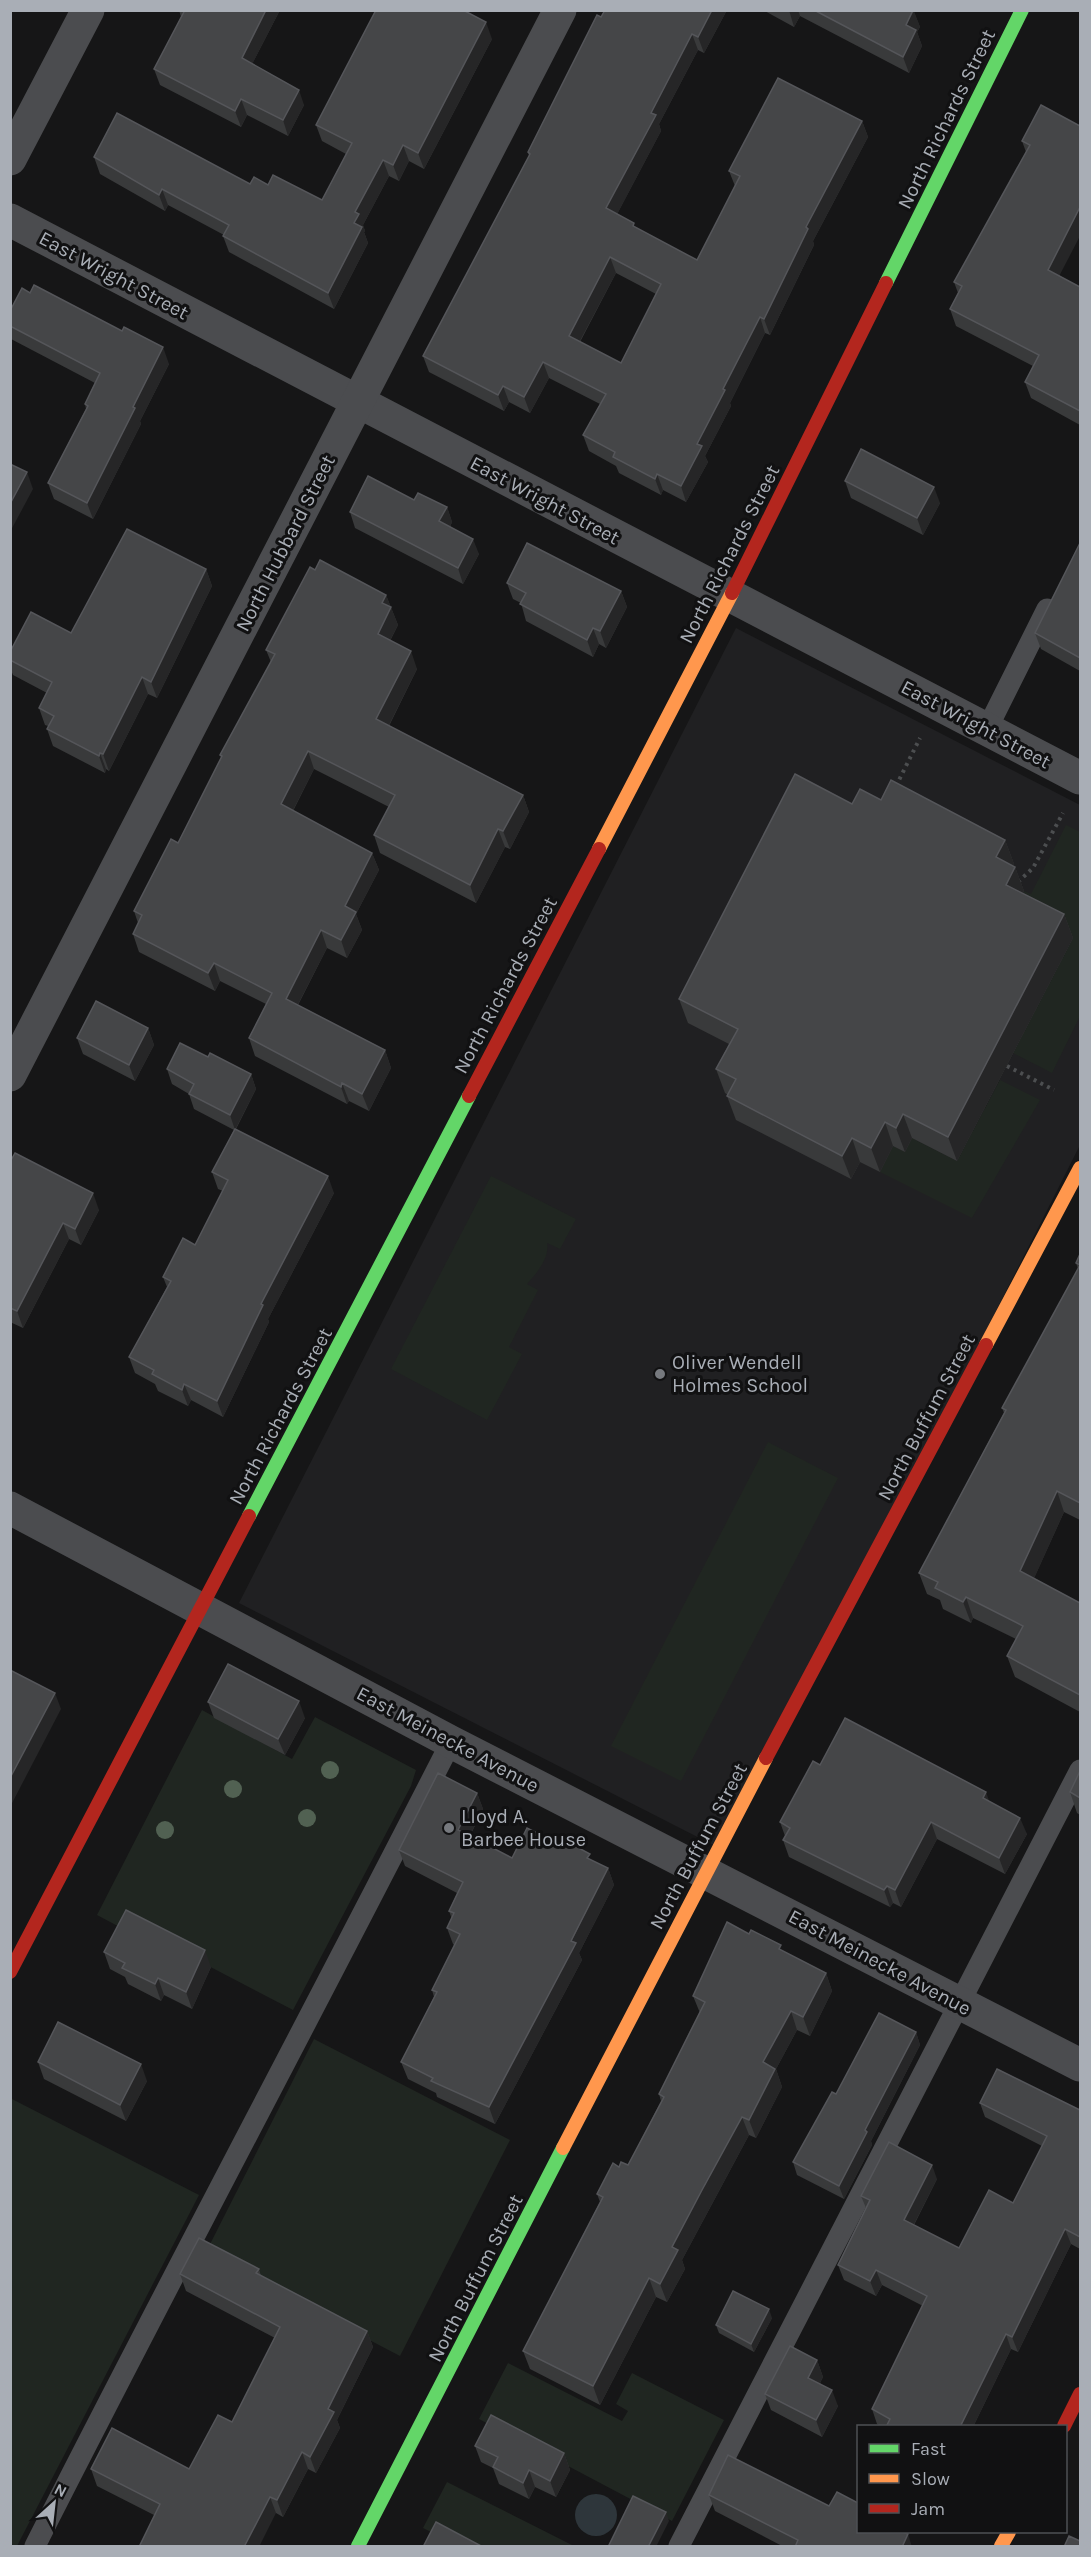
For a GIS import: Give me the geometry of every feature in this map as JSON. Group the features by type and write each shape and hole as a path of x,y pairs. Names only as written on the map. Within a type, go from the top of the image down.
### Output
{"street":[{"path":"10,159 88,10"},
{"name":"North Hubbard Street","path":"10,1075 560,10"},
{"name":"North Richards Street","path":"10,1972 731,596 1023,10"},
{"name":"East Wright Street","path":"10,220 1080,778"},
{"name":"North Buffum Street","path":"358,2547 706,1872 1080,1168"},
{"name":"East Meinecke Avenue","path":"10,1508 451,1742 1080,2065"},
{"path":"1065,2425 1080,2394"},
{"path":"1001,2547 1008,2533"}],"lane":[{"path":"987,729 1059,586"},
{"path":"34,2547 186,2249 321,1998 451,1742"},
{"path":"679,2547 1080,1770"}],"path":[{"path":"894,788 920,738"},
{"path":"1014,886 1033,868 1063,813"},
{"path":"1007,1065 1054,1090"}],"shaded area":[{"name":"Oliver Wendell Holmes School","path":"736,628 1080,805 1080,1145 723,1850 239,1603"},
{"path":"1066,825 1080,832 1080,1016 1052,1073 1013,1053 1073,938 1015,908 1024,891 1031,894"},
{"path":"1000,1080 1040,1100 972,1218 880,1172 893,1146 905,1152 912,1138 957,1161"},
{"path":"491,1176 576,1219 560,1249 547,1243 544,1260 527,1284 538,1290 509,1347 522,1354 487,1420 391,1369"},
{"path":"768,1442 838,1478 681,1781 611,1746"},
{"path":"202,1710 292,1759 315,1717 416,1770 411,1786 293,2010 132,1926 129,1932 97,1915"},
{"path":"314,2039 510,2140 400,2356 205,2254"},
{"path":"10,2098 199,2195 17,2546 10,2546"},
{"path":"508,2363 622,2421 628,2411 616,2404 632,2373 724,2420 672,2521 479,2419"},
{"path":"447,2482 574,2546 459,2546 423,2528"},
{"path":"596,2494 611,2500 617,2515 611,2530 596,2536 581,2530 575,2515 581,2500"}],"building":[{"path":"185,10 266,10 242,58 299,90 283,120 241,99 235,111 154,69"},
{"path":"376,10 463,10 486,22 418,153 403,145 393,165 383,160 355,212 359,214 354,223 362,227 328,293 223,236 229,225 162,189 159,195 94,157 117,113 250,184 254,177 268,185 273,175 322,200 352,143 316,125"},
{"path":"605,10 712,10 698,37 692,34 651,113 656,115 606,208 634,223 633,226 697,260 740,176 729,171 778,78 862,121 806,227 808,229 764,319 760,317 723,389 725,390 697,444 702,446 681,486 657,474 655,479 613,457 615,452 583,435 606,394 543,362 524,397 503,386 498,395 423,356 530,154 528,152 597,15 601,17","holes":["610,257 661,284 621,363 569,336"]},
{"path":"814,10 913,10 906,25 916,30 903,57"},
{"path":"1041,105 1080,126 1080,207 1048,270 1080,287 1080,411 1025,382 1039,355 950,309 962,286 954,282 1030,145 1022,141"},
{"path":"34,285 122,331 124,327 163,347 87,503 48,483 88,406 85,404 100,373 10,326 10,311 22,288 30,293"},
{"path":"861,449 934,487 917,518 845,481"},
{"path":"10,464 27,472 10,504"},
{"path":"368,476 414,500 418,493 447,507 439,521 473,539 458,568 350,512"},
{"path":"127,529 206,569 151,682 142,677 103,754 100,753 99,756 47,729 54,716 39,708 52,682 10,660 10,652 31,612 71,633"},
{"path":"527,543 621,591 600,631 593,628 587,640 520,604 526,593 507,583"},
{"path":"1080,543 1080,658 1035,633"},
{"path":"320,560 386,595 382,603 391,607 378,634 411,651 376,719 523,795 503,831 498,829 470,885 374,835 395,795 308,751 281,804 372,853 345,906 356,912 341,940 321,930 286,999 385,1050 362,1094 342,1083 341,1087 249,1038 272,993 214,963 208,973 133,934 142,915 134,911 171,839 178,843 222,756 220,755 275,654 266,650 310,567 315,570"},
{"path":"795,774 852,804 860,789 881,800 891,780 1005,840 996,857 1015,867 1006,885 1064,914 948,1137 903,1114 896,1128 885,1122 871,1148 852,1138 842,1156 727,1096 736,1079 716,1069 738,1029 679,999"},
{"path":"96,1001 148,1028 129,1065 77,1038"},
{"path":"180,1043 208,1057 210,1053 251,1074 230,1115 189,1094 194,1084 167,1069"},
{"path":"235,1129 328,1176 261,1304 263,1305 217,1401 184,1384 182,1390 152,1374 154,1370 129,1357 171,1281 163,1277 183,1238 195,1245 228,1180 212,1172"},
{"path":"15,1153 93,1193 75,1229 63,1223 17,1311 10,1308 10,1162"},
{"path":"1080,1265 1080,1503 1057,1491 1020,1571 1080,1603 1080,1695 1007,1656 1023,1626 966,1597 963,1602 935,1588 938,1582 919,1573 1006,1410 1002,1408"},
{"path":"228,1664 299,1701 278,1739 208,1702"},
{"path":"10,1670 55,1693 10,1778"},
{"path":"845,1718 986,1792 983,1798 1020,1818 999,1858 931,1822 895,1890 887,1886 884,1890 783,1840 790,1828 780,1822 813,1761 820,1765"},
{"path":"1080,1771 1080,1798 1070,1792"},
{"path":"438,1773 477,1793 458,1830 512,1858 527,1828 557,1843 560,1838 590,1854 587,1858 608,1868 571,1941 576,1943 489,2107 431,2081 433,2078 401,2062 437,1992 432,1990 460,1934 447,1928 454,1913 449,1911 463,1882 399,1850"},
{"path":"126,1910 205,1950 186,1992 158,1978 155,1984 122,1968 125,1963 104,1952"},
{"path":"727,1922 749,1934 751,1930 781,1945 779,1949 826,1973 803,2017 791,2011 763,2062 775,2069 749,2120 742,2117 672,2247 678,2250 660,2284 649,2278 593,2386 523,2351 603,2197 597,2194 613,2163 619,2167 621,2162 628,2165 664,2097 659,2094 705,2002 693,1996"},
{"path":"879,2013 916,2032 839,2186 793,2162 832,2092 836,2094"},
{"path":"58,2022 141,2064 120,2105 38,2062"},
{"path":"997,2069 1080,2110 1080,2237 1065,2229 1012,2337 1006,2334 961,2425 887,2425 890,2419 872,2409 927,2296 876,2270 870,2281 838,2265 870,2200 861,2196 889,2142 932,2165 904,2220 959,2248 989,2190 1013,2203 1047,2136 980,2103"},
{"path":"199,2238 259,2269 256,2273 367,2331 328,2409 334,2412 310,2457 302,2452 277,2500 270,2497 244,2547 139,2547 160,2504 91,2469 112,2428 189,2469 218,2415 232,2422 280,2327 180,2274"},
{"path":"733,2291 769,2309 751,2344 716,2325"},
{"path":"790,2346 817,2360 808,2378 832,2390 816,2420 765,2394"},
{"path":"491,2415 564,2453 550,2481 529,2470 523,2483 493,2467 498,2457 475,2446"},
{"path":"728,2455 829,2506 837,2492 857,2502 857,2533 908,2534 902,2547 795,2547 798,2540 709,2495"},
{"path":"633,2496 666,2512 648,2547 612,2547 609,2545"},
{"path":"436,2522 483,2547 423,2547"},
{"path":"1069,2536 1080,2541 1080,2547 1064,2547"}],"traffic: fast":[{"path":"886,283 1022,10"},
{"path":"249,1516 469,1096"},
{"path":"358,2546 563,2148"}],"traffic: slow":[{"path":"599,849 732,593"},
{"path":"986,1345 1080,1168"},
{"path":"563,2148 766,1758"},
{"path":"1001,2546 1008,2533"}],"traffic: jam":[{"path":"732,593 886,283"},
{"path":"469,1096 599,849"},
{"path":"766,1758 986,1345"},
{"path":"10,1972 249,1516"},
{"path":"1064,2425 1080,2394"}],"place":[{"name":"Oliver Wendell Holmes School","path":"660,1374"},
{"name":"Lloyd A. Barbee House","path":"449,1828"}]}
